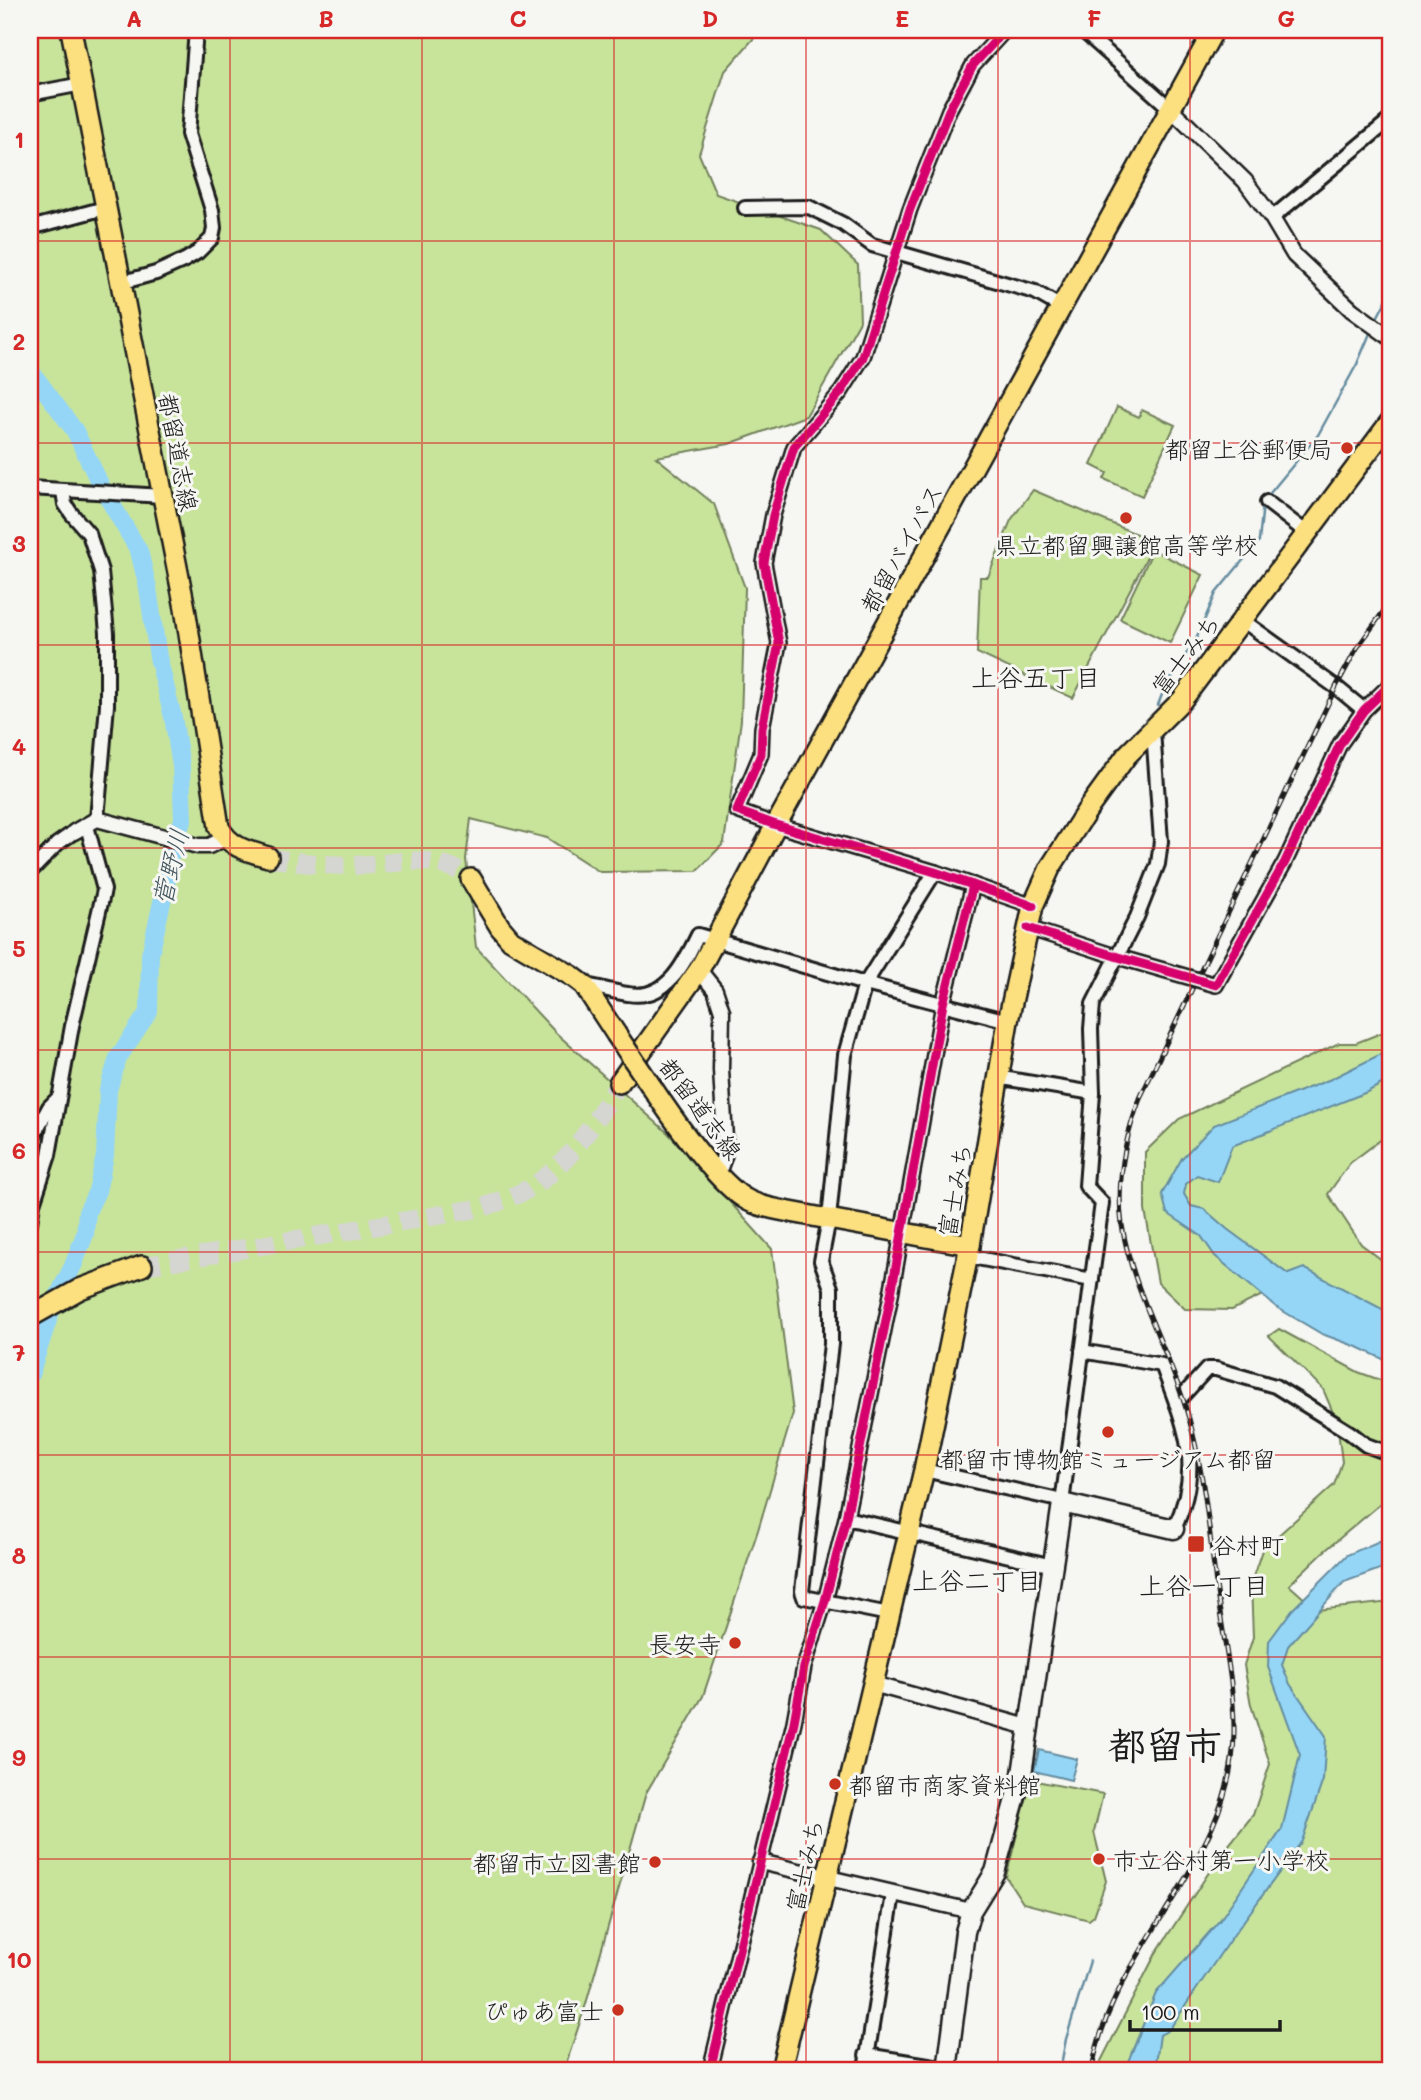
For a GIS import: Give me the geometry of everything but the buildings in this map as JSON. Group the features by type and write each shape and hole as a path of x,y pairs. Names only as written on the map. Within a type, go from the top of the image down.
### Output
{"main road":[{"name":"都留道志線","path":"71,30 185,608 219,827 225,839"},
{"name":"都留バイパス","path":"619,1083 699,970 776,825 1214,30"},
{"name":"富士みち","path":"781,2070 889,1614 911,1534 968,1251 997,1077 1033,906 1050,868 1127,755 1182,700 1391,421"},
{"path":"225,839 248,851 268,857"},
{"name":"都留道志線","path":"471,878 500,928 512,940 572,975 584,985 696,1148 743,1198 828,1219 902,1233 968,1251"},
{"path":"30,1317 80,1289 142,1266"},
{"path":"947,2069 965,1932 971,1911 995,1872 1022,1774 1062,1503 1174,1529"}],"street":[{"path":"120,283 156,273 186,260 212,238 212,210 188,134 196,30"},
{"path":"1005,30 973,65 949,110 909,209 863,357 841,393 794,447 773,515 764,563 779,643 762,728 761,754 737,811 935,872 1033,906"},
{"path":"1082,30 1172,110 1245,181 1294,255 1352,310 1391,338"},
{"path":"30,94 82,84"},
{"path":"1272,218 1391,119"},
{"path":"745,208 808,207 843,224 872,245 1035,292 1061,307"},
{"path":"30,228 105,208"},
{"path":"30,488 163,496"},
{"path":"30,1223 33,1204 49,1155 58,1097 104,890 86,826 107,705 104,601 101,571 94,545 89,534 65,504 70,491"},
{"path":"1267,502 1307,533"},
{"path":"1242,620 1364,710"},
{"path":"1028,928 1216,985 1285,862 1340,744 1364,710 1391,684"},
{"path":"924,1470 1062,1503 1102,1203 1086,1186 1093,1093 1093,1004 1118,957 1158,864 1161,841 1153,731"},
{"path":"30,872 57,844 86,826 198,846 209,846 225,839"},
{"path":"889,1614 804,1597 802,1591 831,1344 831,1288 821,1261 845,1055 865,984 935,872"},
{"path":"710,2070 794,1722 804,1667 825,1601 846,1518 902,1233 943,1004 973,885"},
{"path":"584,985 629,995 654,992 675,976 698,935 865,984 1008,1021"},
{"path":"699,970 715,990 722,1011 721,1070 725,1139 724,1157 718,1173"},
{"path":"997,1077 1093,1093"},
{"path":"30,1141 49,1107 58,1097"},
{"path":"968,1251 1092,1280"},
{"path":"1082,1351 1162,1365 1176,1403 1191,1468 1190,1486 1174,1529"},
{"path":"1176,1403 1207,1369 1216,1369 1275,1386 1366,1445 1391,1454"},
{"path":"846,1518 1053,1566"},
{"path":"873,1684 1028,1727"},
{"path":"760,1862 971,1911"},
{"path":"865,2070 893,1894"},
{"path":"866,2055 947,2069"}],"green space":[{"path":"30,30 761,30 725,71 699,154 716,194 821,230 858,265 860,321 806,416 729,444 656,457 714,504 745,588 741,720 724,843 697,871 600,872 547,838 471,819 466,859 476,947 556,1033 668,1133 772,1249 793,1413 758,1530 703,1696 646,1793 586,2004 564,2070 30,2070"},
{"path":"1117,407 1139,417 1142,410 1175,425 1142,496 1104,479 1107,473 1091,465"},
{"path":"1033,490 1155,542 1073,698 977,653 980,577 988,577 1011,520"},
{"path":"1153,550 1203,575 1170,643 1120,619"},
{"path":"1391,1029 1391,1132 1350,1163 1328,1194 1361,1244 1391,1267 1391,1321 1357,1300 1293,1280 1232,1310 1185,1309 1158,1283 1145,1210 1145,1152 1179,1119 1339,1043 1356,1043"},
{"path":"1279,1329 1358,1372 1391,1384 1391,1495 1289,1585 1317,1610 1391,1602 1391,2070 1100,2070 1101,2061 1156,1953 1219,1857 1253,1815 1270,1764 1251,1705 1244,1665 1253,1637 1251,1583 1262,1550 1334,1485 1342,1462 1337,1422 1323,1389 1269,1336"},
{"path":"1031,1780 1103,1794 1094,1832 1106,1881 1094,1916 1089,1920 1023,1903 1006,1877"}],"water":[{"path":"1391,1049 1391,1079 1367,1092 1232,1146 1218,1182 1197,1175 1186,1184 1184,1194 1191,1206 1204,1209 1288,1274 1304,1268 1384,1310 1391,1324 1391,1363 1322,1334 1276,1307 1215,1256 1201,1236 1167,1213 1162,1194 1182,1158 1214,1125 1331,1079"},
{"path":"1391,1536 1391,1565 1344,1582 1288,1646 1282,1665 1290,1684 1326,1736 1323,1780 1302,1841 1169,2030 1160,2035 1155,2070 1128,2070 1127,2064 1156,1993 1220,1920 1282,1829 1300,1755 1268,1667 1269,1641 1292,1610 1347,1555"},
{"path":"1039,1750 1077,1759 1071,1780 1034,1771"}],"waterway":[{"path":"1377,318 1391,291"},
{"path":"1266,498 1318,435 1357,364 1371,331"},
{"name":"菅野川","path":"30,370 75,431 101,486 139,551 148,588 158,657 173,717 181,766 183,820 170,850 169,871 150,955 149,1011 118,1058 108,1090 105,1156 97,1191 87,1212 85,1234 52,1308 30,1375"},
{"path":"1158,705 1163,692 1197,637 1216,593 1259,541 1263,504"},
{"path":"1089,1346 1102,1251"},
{"path":"1069,1497 1082,1397"},
{"path":"1042,1700 1043,1689"},
{"path":"1060,2070 1066,2039 1090,1961"}],"tunnel":[{"path":"268,857 338,865 431,862 458,870 471,879"},
{"path":"142,1266 481,1208 507,1199 532,1187 559,1166 591,1126 619,1083"}],"railway":[{"path":"1092,2070 1104,2025 1123,1982 1195,1861 1215,1820 1229,1775 1234,1728 1230,1677 1197,1450 1185,1404 1135,1277 1122,1225 1120,1192 1126,1143 1141,1096 1336,687 1357,648 1391,601"}],"cycle path":[{"path":"1005,30 973,65 949,110 910,209 863,357 841,392 794,447 773,515 764,563 779,643 762,728 761,754 737,811 935,872 1033,906"},
{"path":"1028,928 1216,985 1285,862 1340,744 1364,710 1391,684"},
{"path":"710,2070 794,1722 804,1667 825,1601 846,1518 890,1300 943,1004 973,885"}],"place":[{"name":"都留上谷郵便局","path":"1347,448"},
{"name":"県立都留興譲館高等学校","path":"1126,518"},
{"name":"都留市博物館ミュージアム都留","path":"1108,1432"},
{"name":"谷村町","path":"1196,1544"},
{"name":"長安寺","path":"735,1643"},
{"name":"都留市商家資料館","path":"835,1784"},
{"name":"市立谷村第一小学校","path":"1099,1859"},
{"name":"都留市立図書館","path":"655,1862"},
{"name":"ぴゅあ富士","path":"618,2010"}],"district":[{"name":"上谷五丁目","path":"1036,677"},
{"name":"上谷二丁目","path":"977,1580"},
{"name":"上谷一丁目","path":"1204,1585"},
{"name":"都留市","path":"1165,1744"}]}
